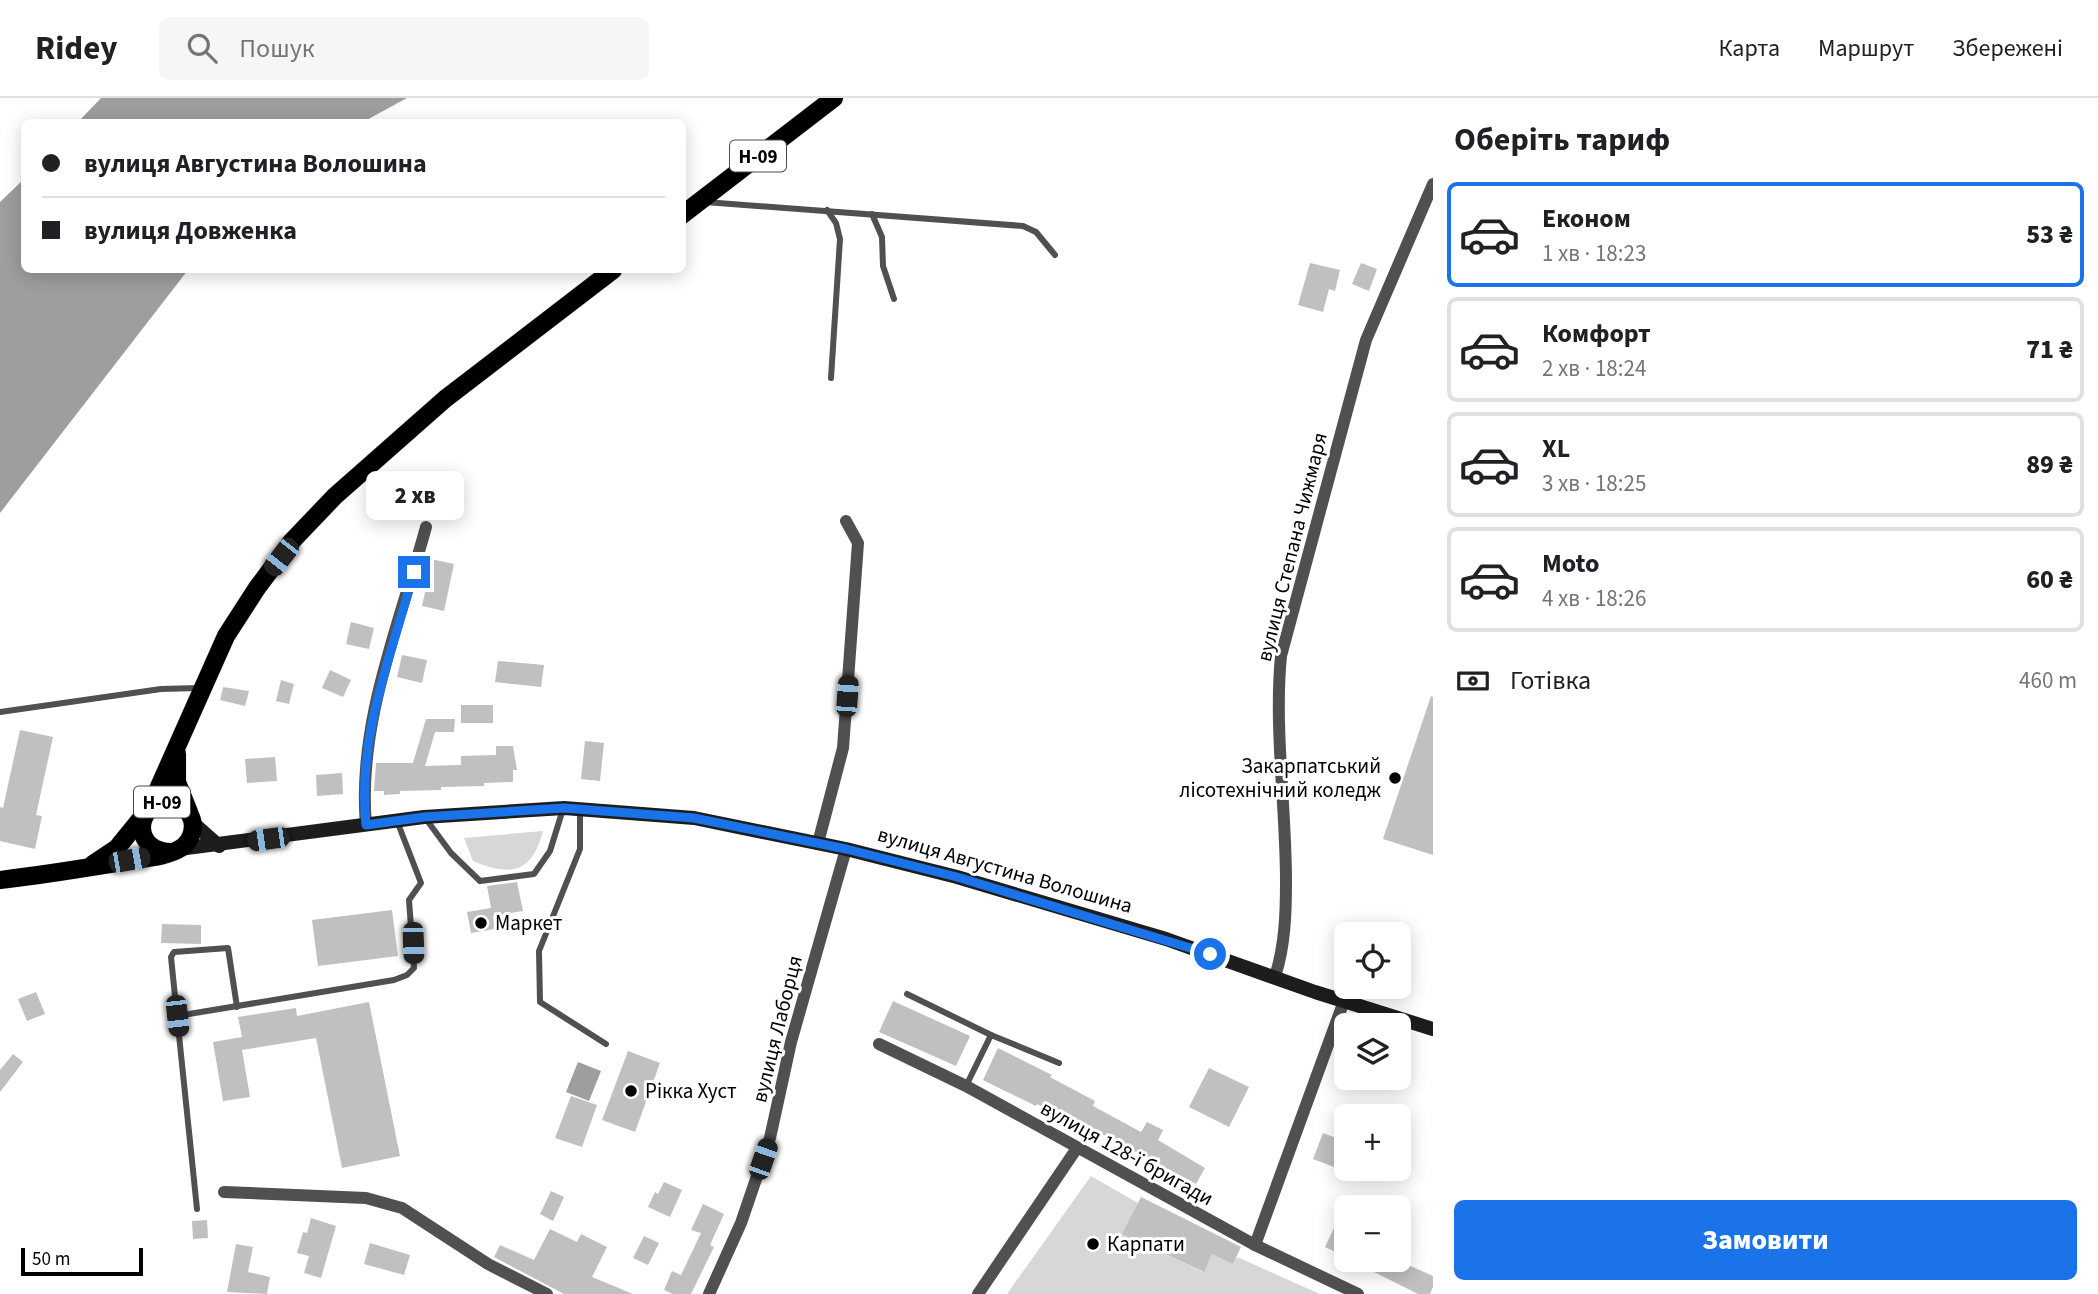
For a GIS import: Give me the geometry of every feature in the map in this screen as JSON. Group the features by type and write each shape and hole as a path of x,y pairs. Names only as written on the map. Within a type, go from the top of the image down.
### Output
{"main road":[{"name":"Н-09","path":"686,212 834,98"},
{"name":"Н-09","path":"178,743 177,782 191,819 190,838 176,850 156,850 142,831 147,811 226,636 292,541 335,496 445,399 609,273"},
{"name":"Н-09","path":"147,811 158,803 177,803 191,819"},
{"name":"вулиця Августина Волошина","path":"0,880 88,868 176,850 424,817 564,808 694,818 846,849 981,884 1166,939 1433,1029"},
{"name":"вулиця Августина Волошина","path":"88,868 117,848 147,811"},
{"path":"191,819 219,846"}],"street":[{"name":"вулиця Степана Чижмаря","path":"1275,976 1283,953 1286,901 1280,656 1366,340 1432,190"},
{"path":"818,843 843,748 858,543 846,521"},
{"path":"366,825 363,794 369,730 426,527"},
{"name":"вулиця Лаборця","path":"709,1294 741,1223 770,1138 791,1042 846,849"},
{"path":"1255,1245 1344,1001"},
{"name":"вулиця 128-ї бригади","path":"879,1044 966,1086 1255,1245 1358,1294"},
{"path":"978,1294 1077,1148"},
{"path":"224,1192 366,1198 402,1208 488,1264 547,1294"}],"lane":[{"path":"700,201 1023,226 1036,232 1055,255"},
{"path":"827,210 836,223 840,239 831,377"},
{"path":"872,214 883,237 883,266 894,299"},
{"path":"0,712 161,689 202,688"},
{"path":"424,817 452,853 480,881 534,874 550,851 564,808"},
{"path":"580,809 580,849 539,951 540,1002 606,1044"},
{"path":"177,1016 394,980 407,975 414,968 409,900 421,883 397,821"},
{"path":"197,1209 171,957 174,952 228,948 237,1007"},
{"path":"907,994 991,1035 1059,1063"},
{"path":"966,1086 991,1035"}],"shaded area":[{"path":"101,98 407,98 368,119 81,119"},
{"path":"21,182 21,273 186,273 0,513 0,202"},
{"path":"543,831 533,856 518,868 509,870 473,861 464,838"},
{"path":"578,1062 601,1071 589,1101 566,1092"},
{"name":"Карпати","path":"1091,1176 1138,1203 1123,1234 1203,1272 1212,1254 1233,1263 1237,1257 1320,1294 1007,1294"}],"building":[{"path":"1310,263 1340,270 1335,291 1329,289 1323,312 1298,305"},
{"path":"1361,263 1377,269 1369,291 1352,284"},
{"path":"426,558 454,564 444,611 422,606 429,574 422,572"},
{"path":"351,622 374,628 369,649 346,644"},
{"path":"402,655 427,660 422,683 397,677"},
{"path":"498,661 544,665 541,687 495,682"},
{"path":"330,670 351,680 343,697 322,688"},
{"path":"281,680 294,684 289,704 276,701"},
{"path":"223,687 249,691 245,706 220,700"},
{"path":"1431,696 1433,697 1433,855 1383,839"},
{"path":"461,705 493,705 493,723 461,723"},
{"path":"426,719 455,719 454,732 435,732 425,766 461,765 461,756 496,755 496,746 513,746 517,770 513,770 513,782 441,787 441,790 400,791 400,794 384,795 384,791 374,791 376,763 413,763"},
{"path":"20,730 53,737 36,815 42,816 35,849 0,841 0,807 3,808"},
{"path":"585,741 604,743 600,781 581,779"},
{"path":"275,757 277,781 247,783 245,759"},
{"path":"342,773 343,794 317,796 316,775"},
{"path":"517,882 523,911 493,916 495,929 471,933 467,912 491,908 487,886"},
{"path":"392,910 398,956 318,966 312,920"},
{"path":"162,924 201,925 201,944 161,943"},
{"path":"36,992 45,1014 27,1021 18,999"},
{"path":"893,1001 970,1036 956,1066 879,1032"},
{"path":"369,1002 400,1156 342,1168 316,1038 242,1050 250,1097 223,1101 213,1042 242,1037 238,1017 296,1008 297,1016"},
{"path":"998,1048 1052,1075 1050,1077 1095,1101 1093,1106 1141,1132 1147,1122 1163,1130 1158,1140 1205,1168 1196,1184 1083,1124 1081,1127 983,1080"},
{"name":"Рікка Хуст","path":"628,1051 660,1063 635,1132 602,1120"},
{"path":"13,1054 23,1062 0,1092 0,1070"},
{"path":"1209,1068 1249,1087 1229,1127 1189,1107"},
{"path":"571,1096 597,1105 582,1147 555,1138"},
{"path":"1323,1133 1334,1137 1334,1167 1313,1159"},
{"path":"664,1182 682,1190 670,1217 648,1207 655,1192 658,1194"},
{"path":"551,1191 564,1197 553,1221 540,1214"},
{"path":"1141,1197 1241,1247 1233,1264 1212,1254 1204,1272 1122,1234"},
{"path":"703,1204 724,1214 710,1245 714,1247 691,1294 673,1294 664,1290 672,1271 681,1275 701,1233 691,1230"},
{"path":"311,1218 336,1226 321,1278 304,1273 309,1256 297,1253 303,1232 307,1233"},
{"path":"207,1220 208,1238 193,1239 192,1221"},
{"path":"1334,1228 1334,1251 1325,1247"},
{"path":"550,1229 577,1242 581,1234 607,1247 592,1277 633,1294 564,1294 494,1257 500,1245 534,1260"},
{"path":"644,1236 659,1243 648,1265 633,1258"},
{"path":"370,1243 410,1255 404,1275 364,1264"},
{"path":"236,1244 253,1247 248,1272 270,1277 267,1294 227,1292"},
{"path":"1411,1266 1433,1276 1430,1294 1418,1294 1374,1272 1411,1272"}],"place":[{"name":"Закарпатський лісотехнічний коледж","path":"1395,778"},
{"name":"Маркет","path":"481,923"},
{"name":"Рікка Хуст","path":"631,1091"},
{"name":"Карпати","path":"1093,1244"}],"route":[{"path":"414,572 369,730 363,794 366,825 424,817 564,808 694,818 846,849 957,877 1210,954"}]}
